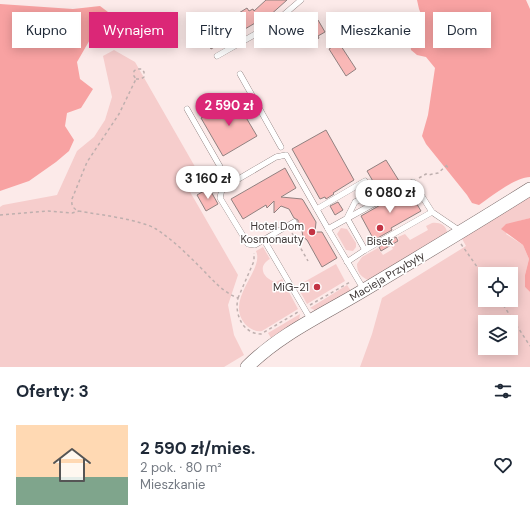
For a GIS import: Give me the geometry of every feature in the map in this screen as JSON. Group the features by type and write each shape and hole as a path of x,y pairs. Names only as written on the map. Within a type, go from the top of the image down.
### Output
{"street":[{"name":"Macieja Przybyły","path":"247,367 270,347 311,321 459,234 530,189"}],"lane":[{"path":"217,56 273,24 301,0"},
{"path":"240,74 281,147"},
{"path":"187,109 230,184"},
{"path":"294,222 255,245 248,244 243,239 220,198 222,189 276,157 286,155 364,290"},
{"path":"317,209 365,181"},
{"path":"328,229 413,182 432,212 459,234"},
{"path":"346,218 355,202 372,193"},
{"path":"347,262 365,250 432,212"},
{"path":"346,218 365,250"},
{"path":"264,240 311,321"}],"path":[{"path":"136,79 141,79 144,76 142,69 137,69 134,71 134,76 136,79 119,114 87,162 72,199 74,209 139,222 155,229 173,241 219,287 238,298"},
{"path":"413,182 426,174 438,173 447,167"},
{"path":"0,215 48,211 72,213 79,211"},
{"path":"288,226 308,261"},
{"path":"459,234 478,267"},
{"path":"296,241 303,237"},
{"path":"255,245 254,261 236,306 238,318 246,328 254,334 261,334 357,278"},
{"path":"505,307 530,346"}],"shaded area":[{"path":"417,0 526,0 530,9 530,177 510,184 479,205 472,203 426,144 422,136 428,115 435,68 426,57 417,55 411,50 411,48 425,48 425,12 420,12"},
{"path":"0,4 73,9 100,6 108,12 89,12 89,41 77,62 80,79 93,89 81,108 67,113 65,126 74,140 69,151 29,181 0,191"},
{"path":"114,50 135,62 202,179 189,190 238,275 228,305 234,335 244,355 224,367 0,367 0,207 3,205 57,195 77,151 94,137 105,120 112,97 103,56"},
{"path":"530,195 530,218 519,221 506,234 523,245 529,259 525,275 525,287 530,292 530,367 360,367 372,334 382,298 466,246 461,237"},
{"path":"530,218 530,292 525,287 525,275 529,259 523,245 501,229 506,224"},
{"path":"432,223 437,223 444,226 447,233 368,280 360,274 357,264 362,257 378,248 383,255 393,249 391,246 399,241 398,237 405,234 410,240 428,230 426,226"},
{"path":"341,228 347,229 356,243 356,247 353,251 346,250 337,234"},
{"path":"263,247 270,259 264,265 263,272 268,278 276,282 282,279 298,309 262,331 257,331 245,324 240,314 239,305 255,267 257,259 256,251"},
{"path":"336,264 345,281 307,304 297,286"},
{"path":"347,285 351,291 317,311 310,308"},
{"path":"300,314 299,321 271,338 268,333"}],"building":[{"path":"266,0 287,0 274,12 254,12 254,24 246,28 246,12 240,12 247,8 249,11 253,9 254,11"},
{"path":"318,20 325,32 318,36"},
{"path":"342,48 356,69 346,76 329,49"},
{"path":"235,99 257,136 223,156 201,118"},
{"path":"326,130 354,180 326,199 325,197 320,199 292,149"},
{"path":"386,160 401,184 381,195 367,171"},
{"path":"285,168 296,188 281,197 303,200 316,222 315,232 322,232 337,258 322,267 307,240 303,237 298,220 294,218 289,209 281,206 274,213 274,201 267,208 266,205 243,219 231,199"},
{"path":"209,188 218,204 206,211 197,195"},
{"path":"405,191 406,193 409,191 421,211 391,228 392,230 374,240 361,216"},
{"path":"338,202 343,210 335,215 330,206"},
{"path":"396,237 398,241 381,251 379,247"}],"place":[{"name":"Bisek","path":"380,228"},
{"name":"Hotel Dom Kosmonauty","path":"312,232"},
{"name":"MiG-21","path":"317,287"}]}
